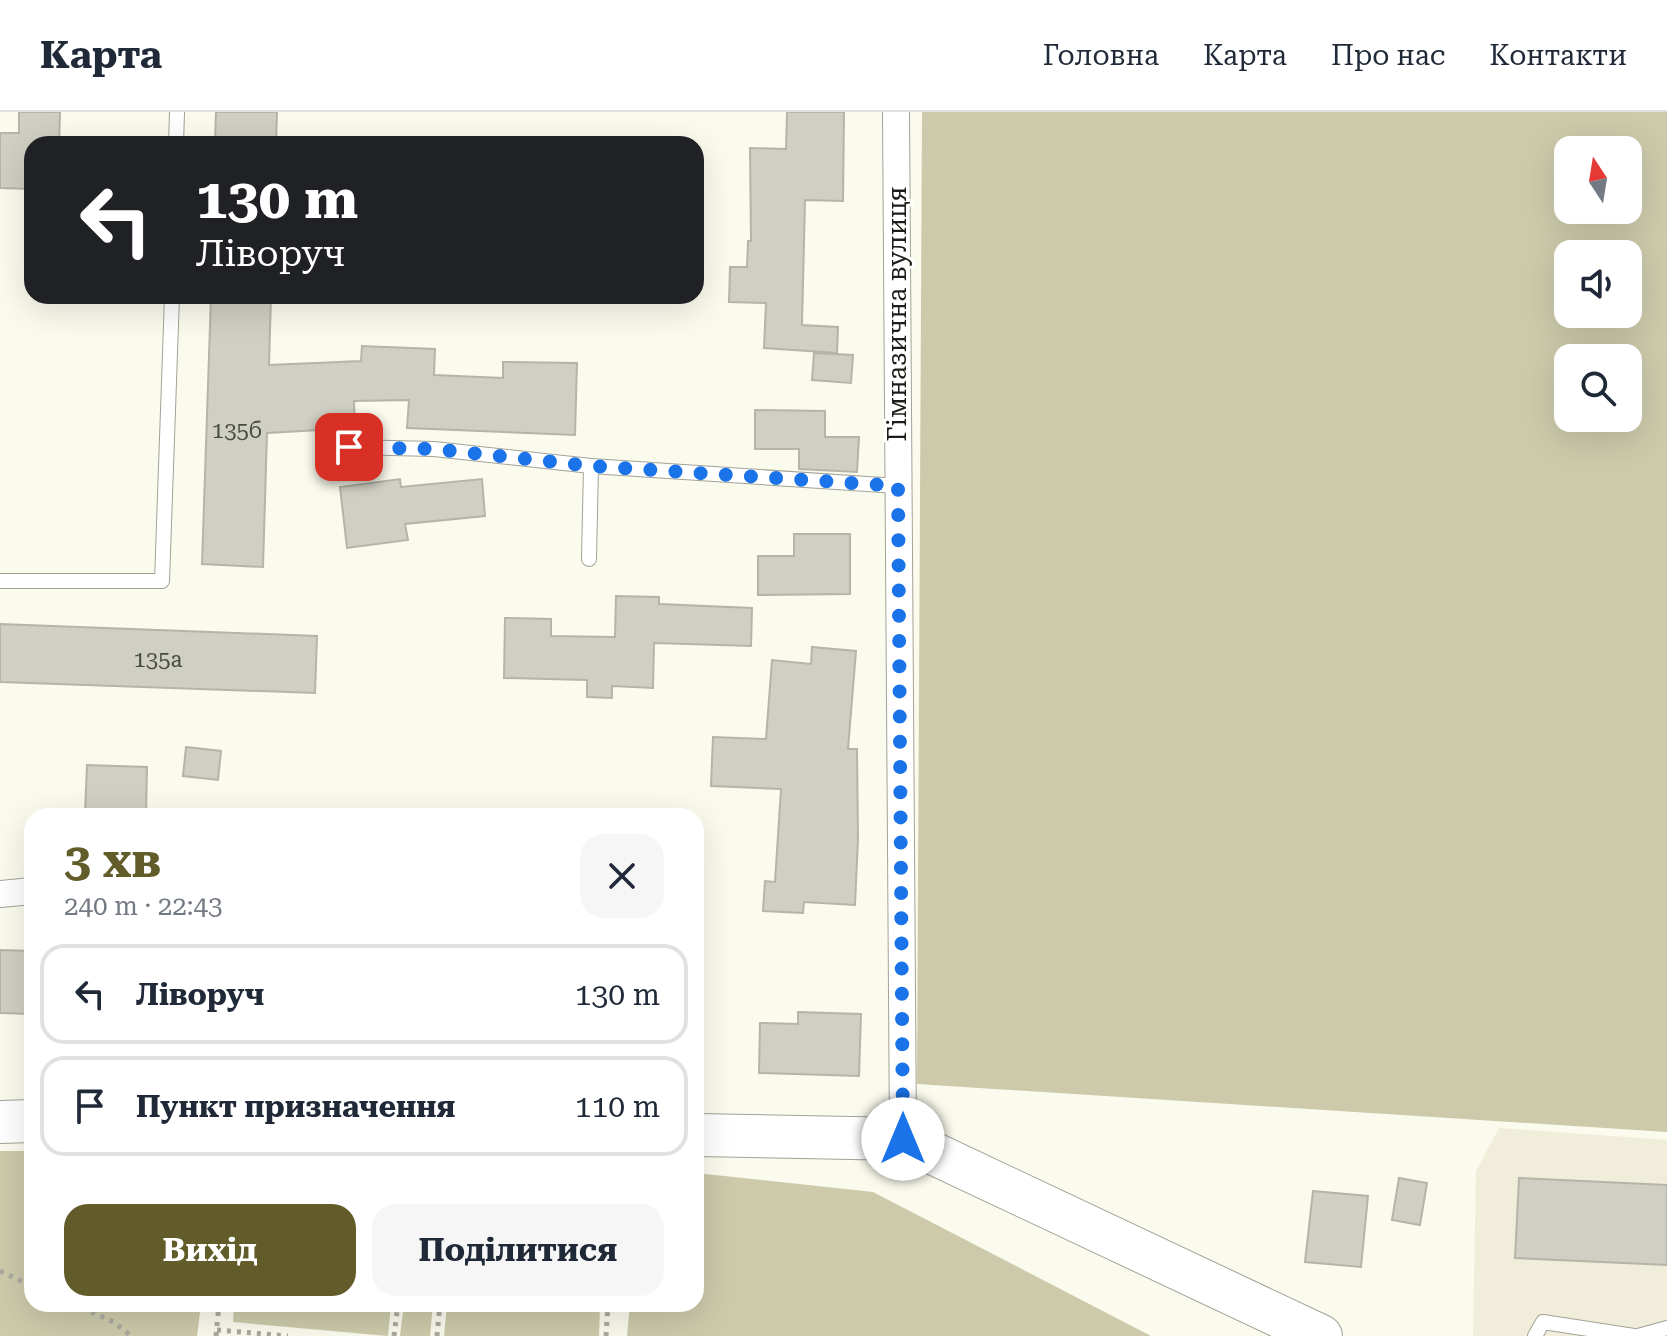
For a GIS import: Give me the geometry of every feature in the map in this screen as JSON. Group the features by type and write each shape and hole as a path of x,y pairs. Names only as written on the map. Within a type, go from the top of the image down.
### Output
{"main road":[{"path":"0,1122 24,1121"},
{"path":"704,1135 903,1139 1321,1336"}],"street":[{"name":"Гімназична вулиця","path":"896,112 903,1139"},
{"path":"0,894 24,892"}],"lane":[{"path":"176,136 177,112"},
{"path":"0,581 162,581 172,304"},
{"path":"349,447 434,449 591,466 898,486"},
{"path":"589,559 591,466"},
{"path":"1535,1336 1543,1322 1636,1336 1667,1328"}],"path":[{"path":"0,1271 24,1282"},
{"path":"91,1312 114,1322 131,1336"},
{"path":"218,1312 217,1333 288,1336"},
{"path":"394,1336 397,1312"},
{"path":"437,1336 439,1312"},
{"path":"606,1336 608,1312"}],"shaded area":[{"path":"922,112 1667,112 1667,1132 917,1084"},
{"path":"1499,1128 1667,1140 1667,1336 1473,1336 1476,1171"},
{"path":"0,1151 24,1151 24,1312 200,1312 197,1336 0,1336"},
{"path":"704,1174 873,1192 1151,1336 627,1336 629,1312 704,1312"},
{"path":"234,1312 390,1312 388,1336 233,1322"},
{"path":"403,1312 432,1312 430,1336 400,1336"},
{"path":"446,1312 600,1312 599,1336 444,1336"}],"building":[{"path":"19,112 60,112 59,136 24,136 24,189 0,188 0,133 19,133"},
{"path":"216,112 277,112 276,136 215,136"},
{"path":"787,112 844,112 843,201 805,200 802,325 838,327 837,353 764,348 766,303 729,302 730,267 747,267 748,241 751,241 750,148 786,149"},
{"path":"211,304 271,304 269,365 361,361 362,346 435,349 434,375 503,378 503,362 577,363 575,435 407,428 409,400 354,401 355,428 267,433 263,567 202,564"},
{"path":"814,353 853,355 851,383 812,380"},
{"path":"755,410 825,411 825,437 859,437 857,472 799,469 799,449 755,449"},
{"path":"400,479 401,487 482,479 485,516 405,524 408,540 347,548 340,487"},
{"path":"794,534 850,534 850,594 758,595 758,556 794,556"},
{"path":"616,596 659,597 659,604 752,608 751,646 654,643 653,688 612,686 612,698 587,697 587,680 504,678 505,618 551,619 551,636 615,637"},
{"path":"0,624 317,636 315,693 0,682"},
{"path":"812,647 856,651 848,749 857,749 855,905 804,902 803,913 763,911 765,881 775,882 781,789 711,786 713,737 766,739 772,660 811,664"},
{"path":"186,747 221,751 218,780 183,776"},
{"path":"87,765 147,767 146,808 85,808"},
{"path":"0,950 24,951 24,1014 0,1013"},
{"path":"798,1012 861,1014 859,1076 759,1073 760,1023 798,1024"},
{"path":"1399,1178 1427,1183 1420,1225 1392,1220"},
{"path":"1519,1178 1667,1185 1667,1265 1515,1258"},
{"path":"1313,1191 1368,1196 1361,1267 1305,1262"}],"route":[{"path":"349,447 434,449 591,466 898,486 903,1139"}]}
